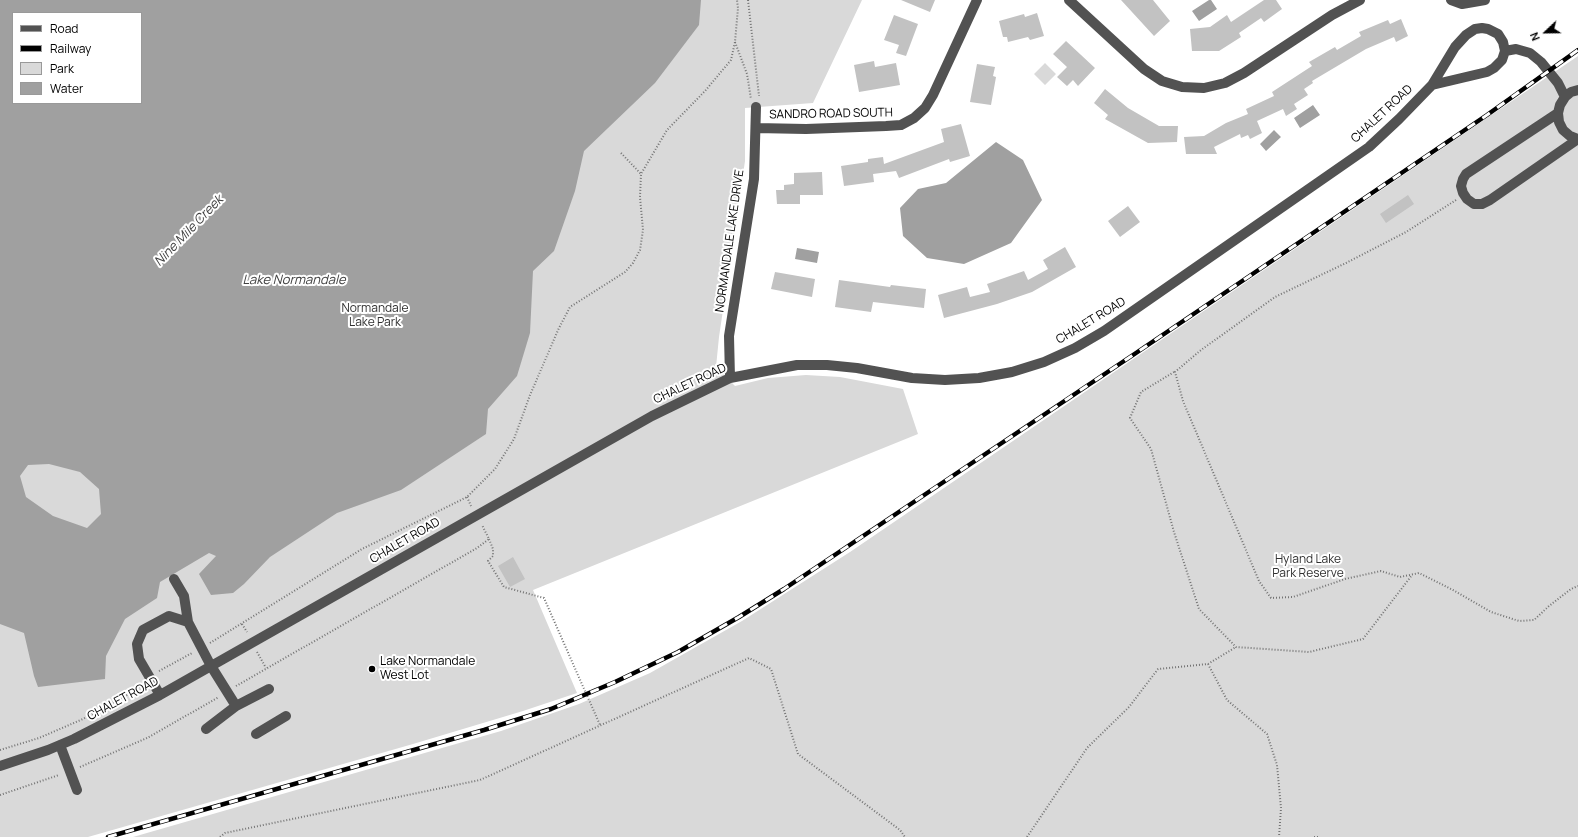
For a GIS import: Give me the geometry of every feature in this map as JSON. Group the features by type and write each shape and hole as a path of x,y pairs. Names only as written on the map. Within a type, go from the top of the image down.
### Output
{"street":[{"name":"SANDRO ROAD SOUTH","path":"756,128 806,129 886,126 901,125 914,118 925,108 933,95 977,0"},
{"path":"1069,0 1144,69 1162,81 1182,87 1204,88 1225,83 1244,73 1332,15 1360,0"},
{"path":"1451,0 1462,4 1485,0"},
{"name":"CHALET ROAD","path":"0,766 60,745 99,727 160,695 652,416 730,378 797,365 827,364 912,378 945,380 979,378 1012,372 1044,362 1075,348 1104,331 1369,147 1432,85 1455,47 1466,35 1475,29 1482,28 1498,34 1503,42 1505,51 1502,60 1494,68 1487,72 1432,85"},
{"path":"1505,51 1516,49 1530,53 1541,62 1558,83 1565,97"},
{"path":"1578,90 1571,92 1565,97 1560,105 1558,113 1563,130 1570,136 1578,139"},
{"name":"NORMANDALE LAKE DRIVE","path":"730,378 729,336 754,178 756,106"},
{"path":"1558,113 1466,174 1463,179 1462,186 1463,193 1467,199 1474,204 1482,204 1578,139"},
{"path":"174,579 184,596 188,622 211,666 236,706"},
{"path":"160,695 139,659 136,644 139,635 143,630 169,616 188,622"},
{"path":"206,729 236,706 269,689"},
{"path":"256,734 286,716"},
{"path":"60,745 77,790"}],"path":[{"path":"0,750 39,738 83,719 136,690 150,677 242,624 362,549 467,497 495,470 514,439 530,395 559,328 570,307 625,272 633,263 640,250 643,230 640,197 641,174 667,130 731,60 735,42 738,8 737,0"},
{"path":"735,42 747,74 751,101 756,106 759,100 748,0"},
{"path":"621,153 641,174"},
{"path":"1236,646 1199,609 1174,532 1152,449 1130,418 1142,392 1175,372 1201,350 1275,297 1406,232 1455,200 1463,193"},
{"path":"1175,372 1183,401 1233,521 1259,581 1271,598 1293,597 1345,580 1380,571 1400,577 1419,573 1453,590 1491,612 1519,621 1534,620 1549,606 1571,589 1578,586"},
{"path":"467,497 471,505"},
{"path":"482,525 493,549 493,556 488,561 504,587 544,598 600,725"},
{"path":"234,687 477,548 489,538"},
{"path":"1027,837 1087,748 1130,707 1158,669 1208,664 1236,646 1309,652 1363,639 1412,575"},
{"path":"242,624 247,632"},
{"path":"257,652 266,668"},
{"path":"220,837 225,833 480,780 749,658 771,669 798,754 900,830 905,837"},
{"path":"1208,664 1227,700 1267,734 1277,765 1281,808 1279,837"},
{"path":"0,795 70,771 147,738 220,696"}],"green space":[{"name":"Normandale Lake Park","path":"0,0 862,0 813,103 745,108 745,161 719,337 716,367 735,386 768,378 806,375 840,377 903,389 918,434 533,590 577,693 413,744 88,837 0,837"},
{"name":"Hyland Lake Park Reserve","path":"1578,56 1578,837 133,837 501,731 579,704 650,673 742,621 850,552"},
{"path":"1045,63 1056,74 1045,85 1034,74"}],"water":[{"name":"Lake Normandale","path":"0,0 701,0 699,25 655,83 584,151 575,191 554,251 533,271 530,333 517,376 488,409 486,434 401,490 337,513 270,557 244,584 233,593 211,595 199,574 216,556 209,553 160,582 157,598 125,619 106,656 105,679 38,687 24,633 0,624","holes":["49,464 80,472 99,489 101,514 87,528 53,516 26,497 20,476 28,465"]},
{"path":"1211,0 1217,9 1199,21 1192,11"},
{"path":"1313,105 1320,115 1300,128 1294,118"},
{"path":"1274,130 1281,137 1266,151 1260,144"},
{"path":"996,142 1023,160 1042,200 1011,243 964,264 927,258 903,236 900,208 918,189 946,183"},
{"path":"797,248 819,252 817,263 795,259"}],"building":[{"path":"901,0 935,0 930,12"},
{"path":"1121,0 1153,0 1170,21 1154,36"},
{"path":"1264,0 1276,0 1282,9 1264,22 1261,18 1239,33 1241,37 1219,51 1192,51 1190,29 1210,27 1227,15 1231,22"},
{"path":"1037,13 1044,36 1030,40 1028,37 1008,42 1007,37 1003,37 999,21 1024,14 1025,17"},
{"path":"894,15 918,24 906,56 896,53 899,45 884,40"},
{"path":"1401,19 1408,36 1396,42 1394,37 1366,49 1312,81 1313,83 1304,89 1308,95 1294,104 1297,109 1286,116 1283,109 1257,121 1262,133 1250,139 1248,135 1241,138 1240,134 1214,147 1217,154 1186,154 1184,137 1204,136 1226,123 1248,114 1246,109 1274,96 1272,92 1312,66 1309,62 1335,47 1337,50 1361,36 1359,32 1388,20 1390,24"},
{"path":"1066,41 1095,68 1078,86 1073,80 1067,86 1057,77 1067,67 1053,54"},
{"path":"874,61 875,67 896,63 900,85 859,92 854,65"},
{"path":"977,64 995,67 993,76 996,77 991,105 970,102"},
{"path":"1105,89 1128,108 1159,126 1178,126 1177,142 1148,143 1105,119 1108,115 1094,103"},
{"path":"961,124 970,156 950,162 949,159 899,178 896,171 873,174 874,182 844,186 841,166 868,162 868,159 883,157 884,164 944,142 941,129"},
{"path":"822,172 823,195 800,195 800,204 777,204 776,190 784,190 784,185 794,184 794,173"},
{"path":"1408,195 1414,204 1386,223 1380,214"},
{"path":"1128,206 1140,222 1120,237 1108,221"},
{"path":"1065,247 1076,267 1032,292 997,304 944,318 938,295 967,287 970,297 990,292 987,284 1024,271 1028,280 1048,269 1043,260"},
{"path":"775,272 815,279 812,297 771,289"},
{"path":"839,280 890,287 891,285 926,289 924,308 873,302 871,312 835,307"},
{"path":"513,557 525,579 510,587 498,566"}],"railway":[{"path":"108,837 484,730 551,709 615,682 678,652 784,589 1487,115 1578,50"}],"place":[{"name":"Lake Normandale West Lot","path":"372,669"}],"water label":[{"name":"Nine Mile Creek","path":"189,231"}]}
